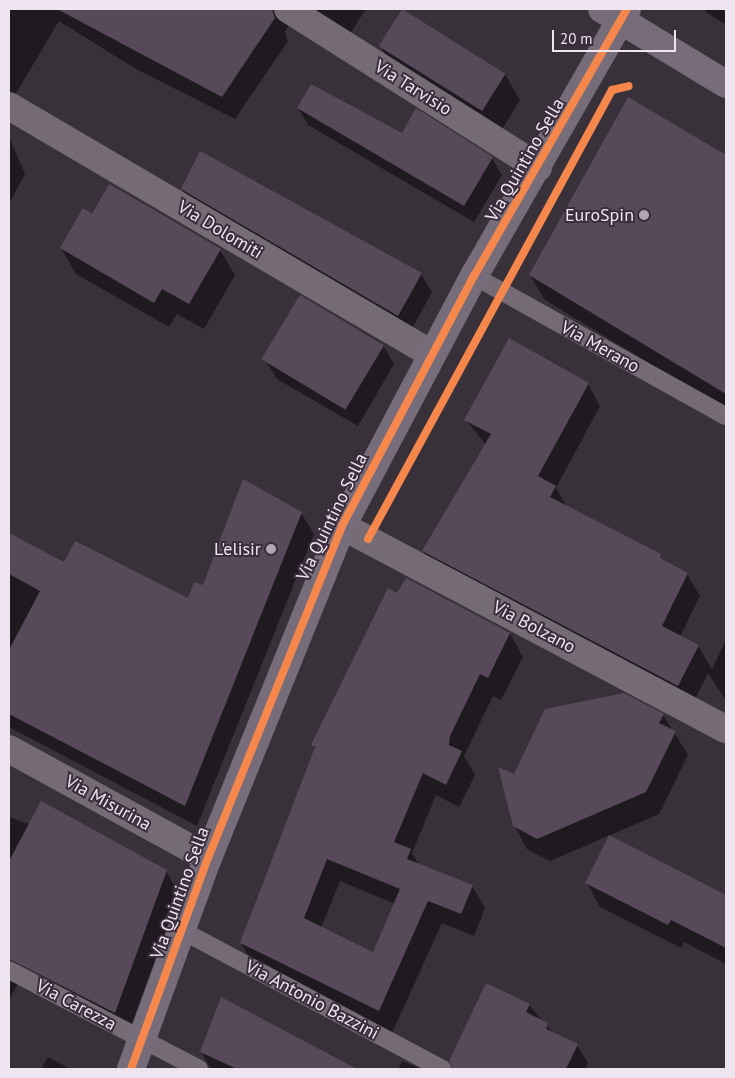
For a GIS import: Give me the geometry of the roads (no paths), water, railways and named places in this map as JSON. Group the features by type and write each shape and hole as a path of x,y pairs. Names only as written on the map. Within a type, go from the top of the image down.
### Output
{"street":[{"name":"Via Tarvisio","path":"288,9 538,167"},
{"name":"Via Quintino Sella","path":"131,1069 208,858 342,526 431,354 538,167 617,13"},
{"path":"617,13 726,84"},
{"name":"Via Dolomiti","path":"9,106 431,354"},
{"name":"Via Bolzano","path":"342,526 726,729"},
{"name":"Via Misurina","path":"9,749 208,858"}],"lane":[{"name":"Via Merano","path":"474,276 726,416"},
{"name":"Via Antonio Bazzini","path":"182,930 442,1069"},
{"name":"Via Carezza","path":"9,970 199,1069"}],"place":[{"name":"EuroSpin","path":"644,215"},
{"name":"L'elisir","path":"271,549"}]}
